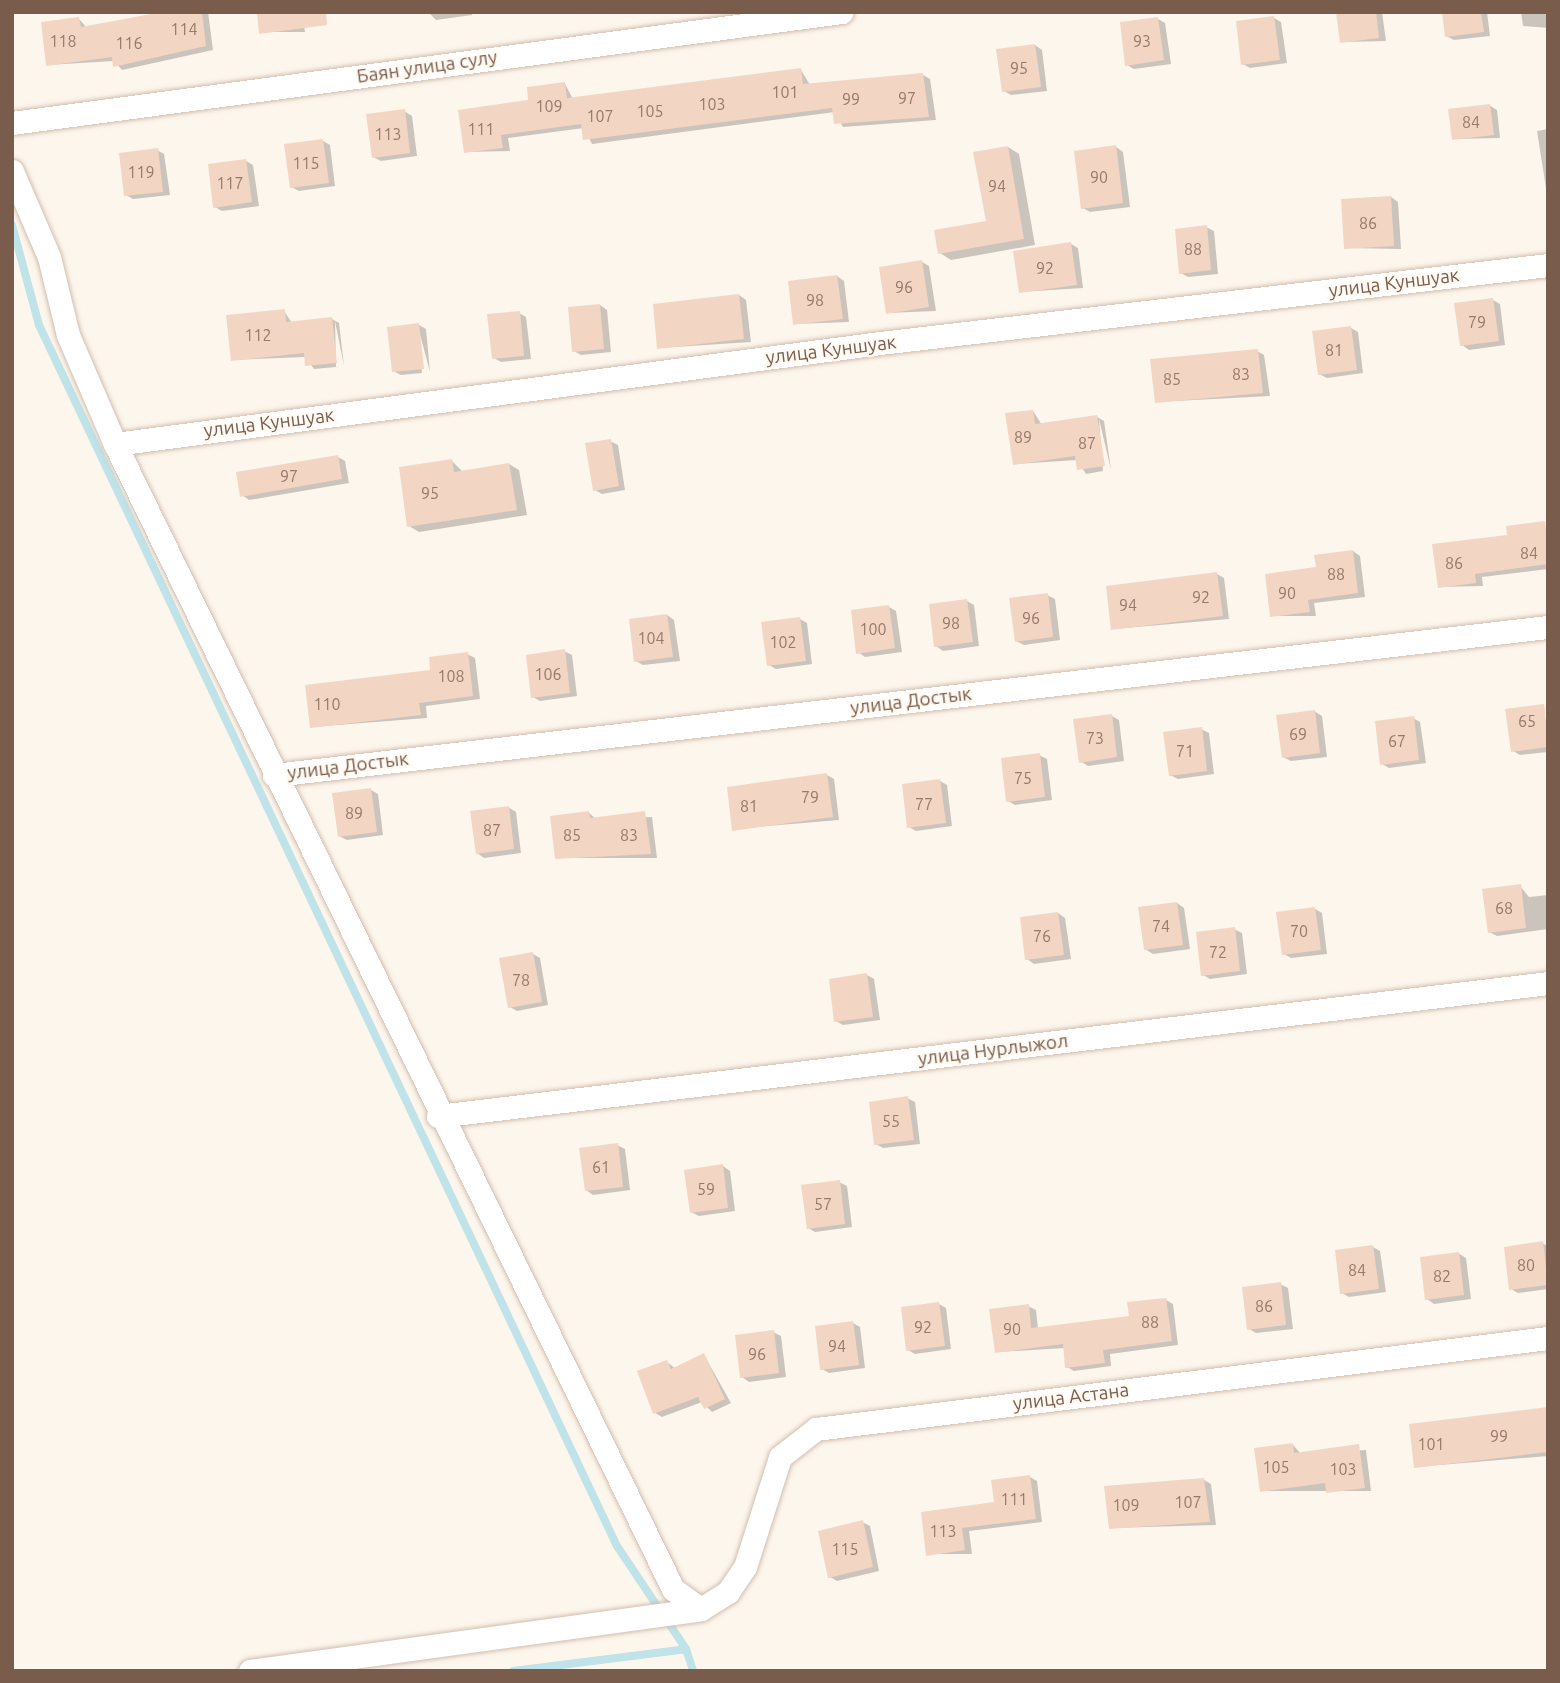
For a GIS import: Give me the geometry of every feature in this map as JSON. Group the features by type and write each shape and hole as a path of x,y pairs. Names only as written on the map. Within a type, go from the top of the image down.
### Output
{"street":[{"name":"Баян улица сулу","path":"12,123 842,12"},
{"path":"12,171 49,257 68,335 115,444 438,1116 673,1589 701,1609"},
{"name":"улица Куншуак","path":"115,444 880,343 1548,265"},
{"name":"улица Достык","path":"274,775 1548,627"},
{"name":"улица Нурлыжол","path":"438,1116 1548,983"},
{"name":"улица Астана","path":"701,1609 728,1592 745,1567 780,1457 816,1429 1548,1338"},
{"path":"250,1671 701,1609"}],"building":[{"path":"162,12 202,12 206,46 113,67 112,57 46,66 41,22 79,17 81,27"},
{"path":"257,12 326,12 327,25 259,34"},
{"path":"1336,12 1376,12 1379,38 1340,43"},
{"path":"1442,12 1481,12 1484,32 1445,37"},
{"path":"1274,16 1280,60 1241,65 1236,21"},
{"path":"1158,17 1164,60 1125,66 1120,22"},
{"path":"1035,44 1041,87 1002,92 996,49"},
{"path":"801,68 803,84 923,73 929,117 834,124 832,108 583,140 581,124 501,135 503,148 464,153 458,110 528,100 527,87 565,82 567,98"},
{"path":"1490,104 1494,135 1452,140 1448,109"},
{"path":"405,109 410,153 372,158 366,114"},
{"path":"323,139 329,183 290,188 284,144"},
{"path":"1116,145 1123,203 1081,209 1074,151"},
{"path":"1008,146 1024,239 938,254 934,230 986,221 973,152"},
{"path":"158,148 163,192 124,196 119,153"},
{"path":"246,159 252,202 213,208 208,164"},
{"path":"1391,196 1394,246 1344,249 1341,199"},
{"path":"1207,225 1211,270 1179,274 1175,229"},
{"path":"1071,242 1077,285 1019,293 1013,251"},
{"path":"922,260 929,307 886,314 879,267"},
{"path":"837,275 843,319 793,325 788,281"},
{"path":"739,294 744,339 657,349 653,304"},
{"path":"1493,298 1499,341 1460,346 1454,303"},
{"path":"600,304 604,349 572,352 568,307"},
{"path":"285,309 286,322 332,317 337,363 305,366 304,353 231,361 226,315"},
{"path":"520,311 524,356 492,359 487,314"},
{"path":"419,323 424,369 392,372 387,327"},
{"path":"1351,326 1357,370 1318,375 1312,331"},
{"path":"1258,349 1263,393 1155,403 1150,359"},
{"path":"1033,410 1035,424 1097,415 1105,466 1077,470 1075,456 1013,465 1005,413"},
{"path":"611,439 619,486 593,491 585,443"},
{"path":"338,455 342,479 240,497 236,472"},
{"path":"452,459 454,472 509,463 517,510 407,527 399,467"},
{"path":"1545,521 1548,564 1475,574 1476,583 1438,588 1432,544 1507,535 1506,526"},
{"path":"1353,550 1358,593 1308,600 1310,612 1270,617 1265,574 1316,567 1314,555"},
{"path":"1217,572 1223,616 1111,630 1106,586"},
{"path":"1048,593 1053,637 1015,642 1009,598"},
{"path":"967,599 973,642 934,647 929,604"},
{"path":"889,605 895,648 856,654 851,610"},
{"path":"667,614 673,657 634,662 629,619"},
{"path":"800,617 806,661 767,666 761,622"},
{"path":"565,649 570,693 531,698 526,655"},
{"path":"468,652 473,696 419,703 421,715 310,728 305,685 430,670 429,657"},
{"path":"1544,704 1548,747 1511,752 1505,709"},
{"path":"1315,710 1320,753 1282,758 1276,715"},
{"path":"1112,714 1117,757 1079,763 1073,719"},
{"path":"1414,716 1419,760 1380,765 1375,721"},
{"path":"1202,727 1207,771 1169,776 1163,732"},
{"path":"1040,753 1045,797 1006,802 1001,758"},
{"path":"827,773 833,817 732,831 727,787"},
{"path":"940,779 946,823 907,828 902,784"},
{"path":"371,788 377,832 338,837 332,793"},
{"path":"509,806 514,849 476,854 470,811"},
{"path":"589,811 590,818 645,811 651,854 555,859 550,816"},
{"path":"1521,884 1526,928 1488,933 1482,889"},
{"path":"1177,902 1183,945 1144,950 1138,907"},
{"path":"1315,907 1321,950 1282,955 1276,912"},
{"path":"1058,912 1064,955 1025,960 1020,917"},
{"path":"1235,927 1240,971 1201,976 1196,932"},
{"path":"533,952 542,1002 508,1008 499,958"},
{"path":"867,973 873,1017 834,1022 829,979"},
{"path":"908,1096 914,1140 874,1145 869,1102"},
{"path":"618,1143 623,1187 585,1191 579,1148"},
{"path":"723,1164 728,1208 690,1213 684,1170"},
{"path":"840,1180 845,1224 807,1229 801,1185"},
{"path":"1543,1241 1548,1285 1509,1290 1504,1247"},
{"path":"1373,1245 1379,1289 1340,1294 1335,1250"},
{"path":"1459,1252 1464,1295 1425,1300 1420,1257"},
{"path":"1281,1282 1286,1325 1247,1330 1242,1287"},
{"path":"1166,1298 1172,1341 1103,1350 1105,1363 1065,1368 1063,1344 995,1353 989,1309 1029,1304 1031,1328 1129,1316 1127,1302"},
{"path":"939,1302 945,1346 906,1351 901,1307"},
{"path":"853,1321 859,1365 820,1370 815,1326"},
{"path":"774,1330 779,1373 740,1378 735,1335"},
{"path":"704,1353 725,1399 704,1409 698,1397 653,1414 637,1371 667,1360 671,1369"},
{"path":"1548,1407 1548,1452 1414,1468 1409,1424"},
{"path":"1293,1443 1294,1453 1359,1444 1365,1488 1326,1493 1325,1483 1260,1492 1254,1448"},
{"path":"1030,1475 1036,1519 962,1528 965,1550 926,1556 921,1512 994,1502 991,1480"},
{"path":"1204,1478 1210,1522 1109,1529 1104,1486"},
{"path":"863,1520 873,1567 828,1578 818,1531"}],"waterway":[{"path":"12,225 39,325 617,1546 686,1649 693,1671"},
{"path":"513,1671 686,1649"}]}
